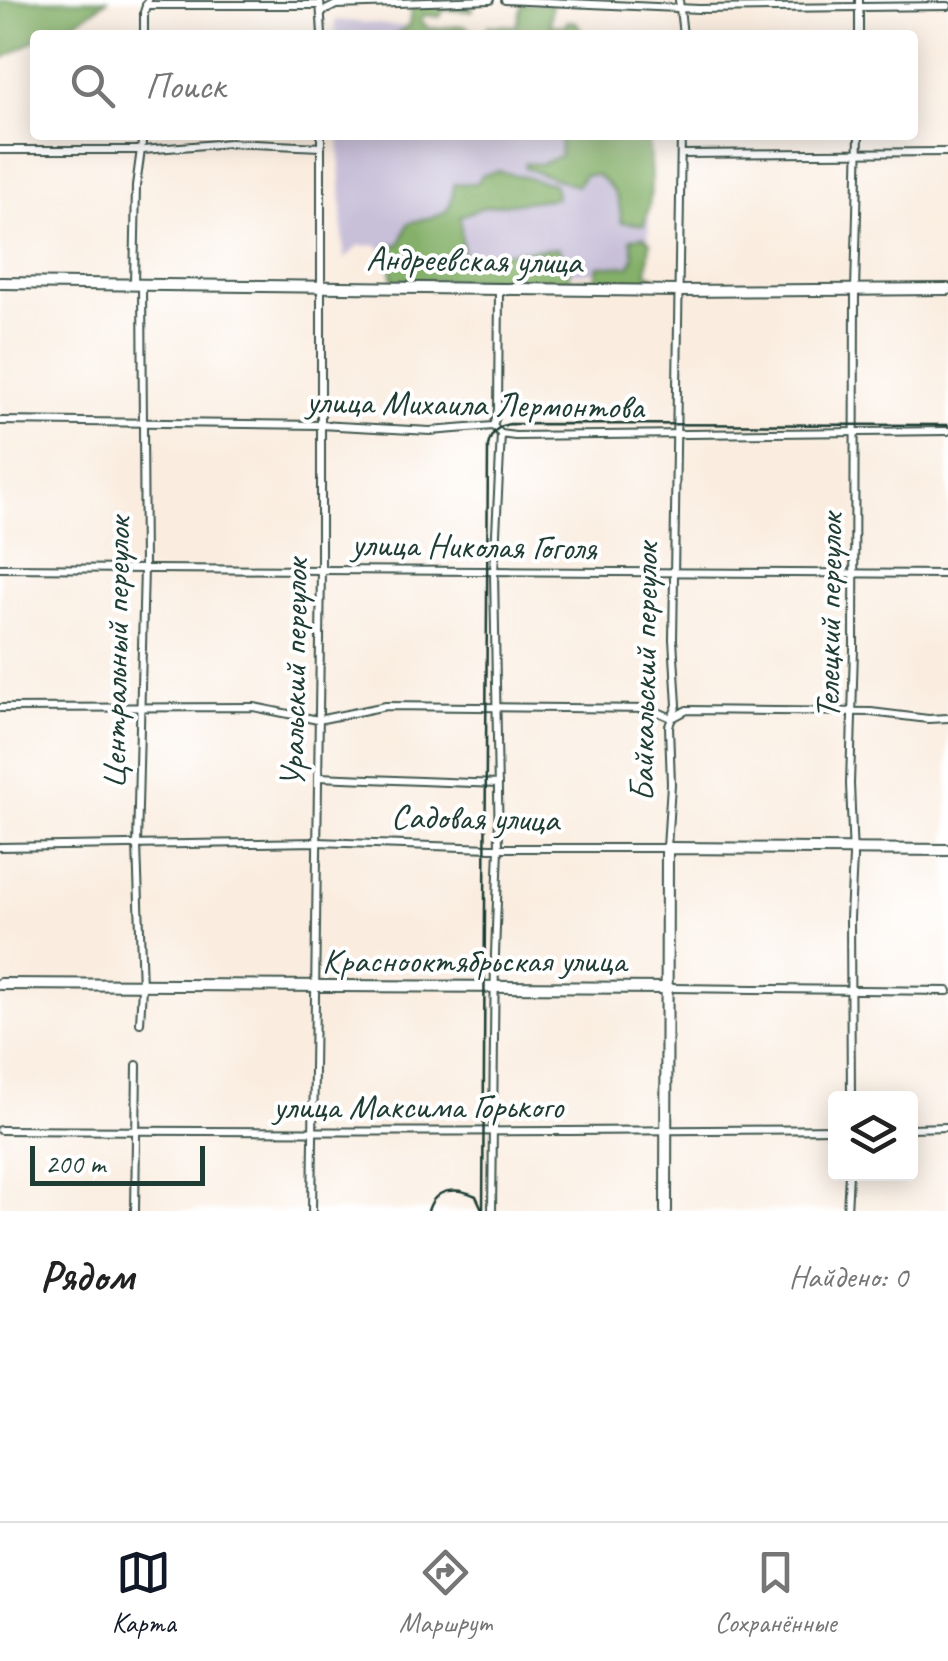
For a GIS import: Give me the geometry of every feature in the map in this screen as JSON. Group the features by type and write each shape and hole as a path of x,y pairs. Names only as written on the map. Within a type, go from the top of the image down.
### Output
{"main road":[{"name":"Андреевская улица","path":"0,283 679,291 948,289"},
{"name":"Садовая улица","path":"668,848 948,850"},
{"name":"Байкальский переулок","path":"666,1211 668,848"},
{"name":"Краснооктябрьская улица","path":"0,984 668,988"}],"street":[{"path":"144,30 147,3 321,5 490,0"},
{"path":"506,0 679,3 726,9 860,3 948,6"},
{"path":"679,3 682,30"},
{"path":"859,30 860,3"},
{"path":"321,5 322,30"},
{"name":"Центральный переулок","path":"140,1023 136,846 144,423 136,186 143,140"},
{"name":"Уральский переулок","path":"312,1211 321,569 321,140"},
{"name":"Байкальский переулок","path":"668,848 669,726 677,705 674,572 681,140"},
{"name":"Телецкий переулок","path":"851,1091 859,140"},
{"path":"0,150 143,150 230,142 321,147"},
{"path":"681,154 948,152"},
{"path":"493,426 498,410 499,288"},
{"name":"улица Михаила Лермонтова","path":"0,421 320,425 430,431 493,426 502,434 948,431"},
{"path":"492,1211 499,848 494,573 502,434"},
{"name":"улица Николая Гоголя","path":"0,568 948,574"},
{"path":"0,708 265,708 318,720 386,706 496,705 651,709 672,718 687,710 852,712 948,718"},
{"path":"318,777 498,784"},
{"name":"Садовая улица","path":"0,846 317,842 668,848"},
{"name":"Краснооктябрьская улица","path":"668,988 948,990"},
{"path":"135,1211 136,1065"},
{"path":"918,1128 948,1127"},
{"name":"улица Максима Горького","path":"0,1130 828,1129"},
{"path":"848,1211 849,1181"}],"shaded area":[{"path":"335,20 506,30 335,30"},
{"path":"339,140 648,140 649,273 393,273 378,245 358,246 344,260"}],"green space":[{"path":"0,0 107,0 64,28 30,30 30,43 0,60"},
{"path":"522,4 552,4 550,25 576,22 582,30 486,30 488,26 517,26"},
{"path":"412,5 473,7 472,11 443,10 440,17 424,15 421,20 429,29 465,26 471,30 402,30 409,25"},
{"path":"561,140 648,140 651,192 644,225 621,222 616,195 597,175 584,175 577,186 525,168 525,163 541,164 560,156"},
{"path":"498,171 554,184 556,198 483,207 460,216 463,256 558,248 569,266 570,279 595,279 598,266 630,266 634,257 631,239 643,236 650,242 647,274 654,275 653,281 393,280 387,246 400,244 408,224 446,211 454,184 477,183 482,175"}],"tram line":[{"path":"483,1211 488,446 493,434 510,424 948,425"},
{"path":"428,1211 436,1197 454,1190 476,1196 483,1211"}]}
